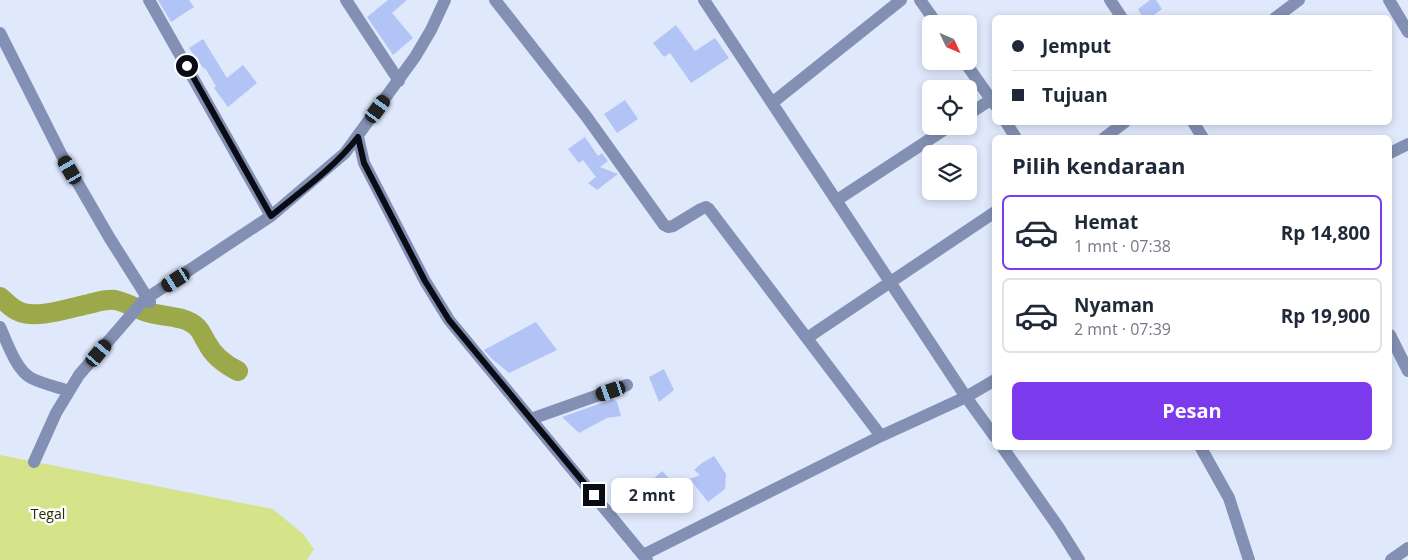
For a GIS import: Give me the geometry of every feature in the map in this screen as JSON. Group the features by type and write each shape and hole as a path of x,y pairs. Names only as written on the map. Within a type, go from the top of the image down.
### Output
{"street":[{"path":"149,0 271,216"},
{"path":"346,0 399,81"},
{"path":"34,462 56,413 69,392 136,309 271,216 346,153 399,81 431,30 445,0"},
{"path":"495,0 586,116 664,225 668,227 673,226 701,209 706,207 709,209 881,436"},
{"path":"704,0 966,397 992,433"},
{"path":"772,104 901,0"},
{"path":"920,0 931,15"},
{"path":"1110,0 1116,15"},
{"path":"1278,15 1299,0"},
{"path":"1389,0 1408,32"},
{"path":"0,33 61,154 109,237 149,300"},
{"path":"971,70 992,97"},
{"path":"977,110 992,101"},
{"path":"1108,135 1122,125"},
{"path":"836,200 936,135"},
{"path":"358,137 364,163 430,289 449,320 645,558 881,436 966,397 992,382"},
{"path":"1392,152 1408,144"},
{"path":"808,338 992,214"},
{"path":"0,328 20,368 26,374 37,381 69,392"},
{"path":"1392,338 1405,357 1408,371"},
{"path":"531,419 627,385"},
{"path":"1004,450 1079,560"},
{"path":"1202,450 1229,498 1249,560"},
{"path":"1391,560 1408,548"}],"green space":[{"name":"Tegal","path":"0,455 273,509 303,534 314,549 307,560 0,560"}],"building":[{"path":"158,0 189,0 194,7 171,22"},
{"path":"388,0 407,0 392,13 413,38 393,55 367,17"},
{"path":"1150,0 1156,0 1162,9 1154,15 1141,15 1138,9"},
{"path":"676,25 695,51 715,38 729,58 691,83 670,53 664,57 653,43"},
{"path":"203,39 227,78 243,65 257,83 228,107 214,88 216,86 205,68 189,48"},
{"path":"625,100 638,119 617,133 604,114"},
{"path":"585,137 598,156 602,153 608,161 600,167 618,174 597,190 588,183 596,177 583,160 579,163 568,149"},
{"path":"536,322 557,350 509,373 484,350"},
{"path":"664,369 674,390 659,402 649,377"},
{"path":"613,399 617,402 621,416 607,418 579,433 562,417"},
{"path":"714,456 726,474 725,489 708,502 690,479 700,475 694,470"},
{"path":"662,471 676,486 662,496 648,484"}],"waterway":[{"path":"0,297 13,308 25,313 43,314 115,300 153,314 180,318 197,327 216,356 238,371"}],"route":[{"path":"187,66 271,216 333,165 346,153 358,137 364,163 425,281 449,320 594,495"}]}
